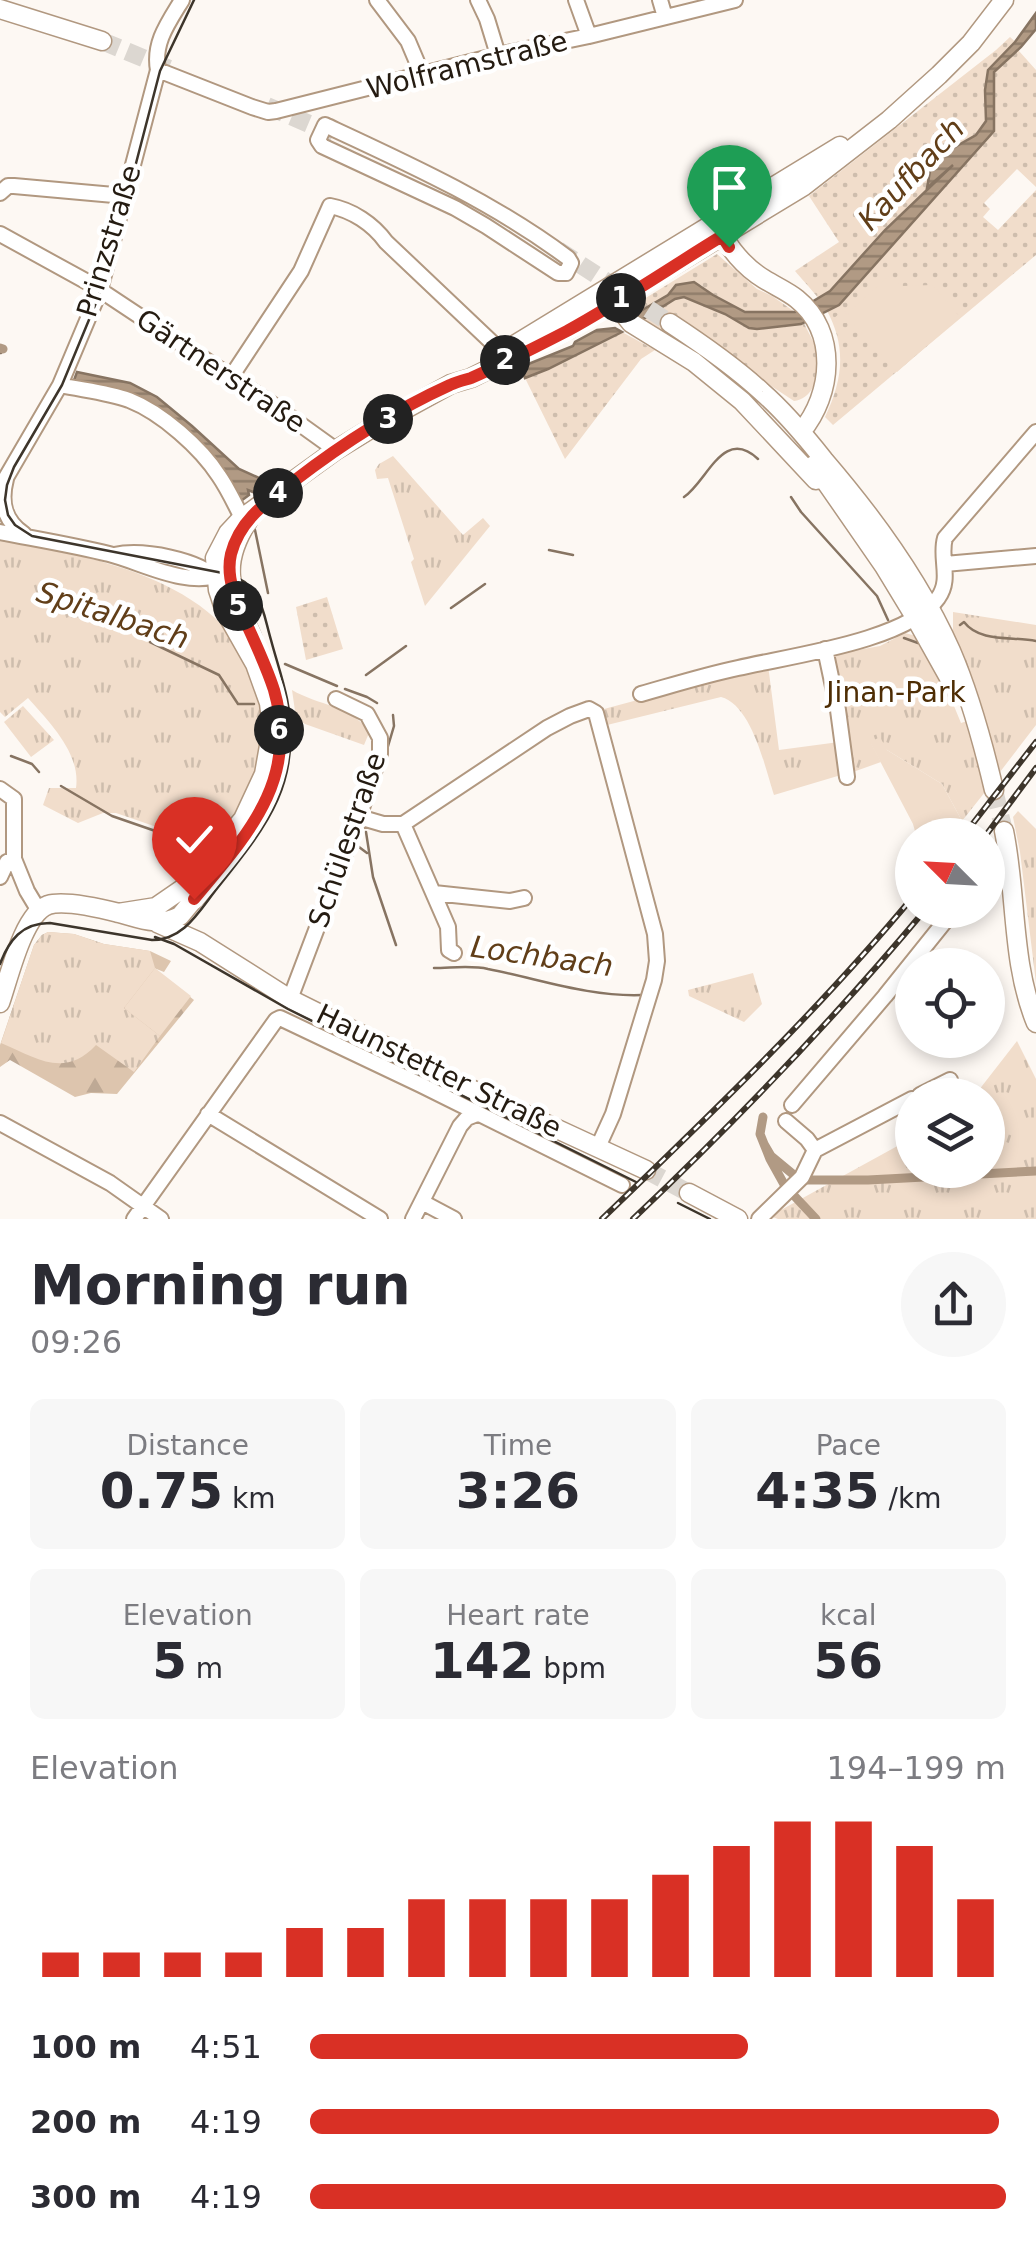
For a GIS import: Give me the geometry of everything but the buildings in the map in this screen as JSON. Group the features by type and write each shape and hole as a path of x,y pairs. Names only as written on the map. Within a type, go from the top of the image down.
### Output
{"main road":[{"path":"452,384 544,342 616,299 829,154 882,113 907,102 956,58 1004,0"},
{"path":"0,9 100,46 0,18"},
{"path":"719,229 751,271 801,302 823,337 827,367 819,399 791,427"},
{"path":"180,916 256,819 270,795 276,774 280,727 277,702 268,674 230,604 218,590 228,532 336,450 452,384 467,371 616,299"},
{"path":"616,299 639,328 694,362 742,401 837,500 951,650 994,790"},
{"path":"668,327 742,374 791,427 874,521 922,612"},
{"path":"791,427 837,500"},
{"path":"156,915 183,890 243,819 264,774 271,718 265,690 230,604"},
{"path":"1005,836 1022,968 1036,1024"},
{"path":"180,916 183,890"},
{"path":"0,1003 24,934 39,910 51,904 180,916"},
{"name":"Haunstetter Straße","path":"156,915 290,999 646,1170"},
{"name":"Haunstetter Straße","path":"180,916 192,937"},
{"name":"Haunstetter Straße","path":"180,916 208,935 236,965"},
{"path":"689,1193 738,1219"}],"street":[{"name":"Prinzstraße","path":"0,488 60,385 100,290 158,70 157,47 182,0"},
{"path":"377,0 408,41 422,74"},
{"path":"478,0 498,55"},
{"path":"576,0 589,36"},
{"path":"660,0 666,17"},
{"name":"Wolframstraße","path":"158,70 268,112 734,0"},
{"path":"322,101 325,125 318,140 322,146 455,208 558,274 566,272 571,263 566,256 463,191 325,125"},
{"path":"0,193 14,186 124,196"},
{"path":"455,208 463,191"},
{"path":"231,377 301,271 330,206 375,226 386,242 502,352"},
{"name":"Gärtnerstraße","path":"0,234 100,290 336,450"},
{"path":"60,385 126,399 161,418 208,461 250,513"},
{"path":"641,694 878,636 922,612 944,588 943,545 947,535 1036,432"},
{"path":"8,474 2,495 6,517 34,539"},
{"path":"0,532 113,555 132,563 191,571 214,597 230,604"},
{"path":"945,564 1036,556"},
{"path":"191,571 202,563 220,566"},
{"path":"824,649 847,776"},
{"name":"Schülestraße","path":"290,999 376,767 380,738 367,714 336,699"},
{"path":"358,817 402,824 547,728 589,709 596,714 655,934 657,956 654,980 613,1114 598,1147"},
{"path":"0,790 14,799 14,859 39,910"},
{"path":"402,824 448,928 450,950"},
{"path":"0,877 7,862 14,859"},
{"path":"434,892 524,898"},
{"path":"792,1104 940,928"},
{"name":"Haunstetter Straße","path":"208,1114 276,1020 284,1019 622,1185"},
{"path":"759,1219 794,1186 815,1150 895,1108"},
{"path":"134,1219 208,1114 380,1219"},
{"path":"412,1219 460,1126 477,1114"},
{"path":"786,1120 815,1150"},
{"path":"0,1123 110,1184 161,1219"},
{"path":"422,1202 454,1219"}],"green space":[{"path":"1010,37 1036,70 1036,187 1017,169 984,203 990,209 983,217 998,230 1036,190 1036,255 833,425 825,417 839,376 837,337 826,309 795,271 839,242 809,196"},
{"path":"717,254 757,289 795,312 745,312 701,285 672,288 668,295 632,316 628,309"},
{"path":"890,275 902,286 933,285 960,317 897,372 853,323 837,323 834,318 844,310 847,315 850,313"},
{"path":"679,297 725,314 749,328 804,323 818,363 813,388 794,401 756,376 666,329 668,338 640,321"},
{"path":"622,332 655,350 641,359 565,459 525,378"},
{"path":"393,456 463,535 483,518 490,526 425,606 388,478 377,479 375,470"},
{"path":"0,539 146,576 199,605 232,637 260,701 263,744 245,798 212,846 116,813 103,813 78,823 43,805 49,788 76,788 76,775 69,750 28,698 5,717 0,712"},
{"path":"327,597 343,649 306,660 296,607"},
{"name":"Jinan-Park","path":"953,612 1036,625 1036,725 1000,772 990,740 976,759 985,792 964,818 960,818 942,784 871,743 881,762 853,772 830,655 880,646 905,633 920,637 961,723 983,713 953,637"},
{"path":"768,665 779,750 839,742 841,775 774,795 749,724 732,702 721,697 607,725 604,709"},
{"path":"292,690 355,717 369,733 364,745 296,718"},
{"path":"23,706 54,740 31,757 4,722"},
{"path":"880,737 887,750 942,784 960,818 910,818 870,742"},
{"path":"1018,811 1036,829 1036,983 1013,817"},
{"path":"48,932 150,951 171,961 164,972 154,968 194,1000 117,1094 75,1097 10,1060 0,1067 0,1045 34,945"},
{"path":"48,932 150,951 155,968 124,1008 160,1036 134,1072 96,1045 73,1061 61,1063 38,1059 1,1043 34,945"},
{"path":"155,968 191,996 160,1036 124,1008"},
{"path":"753,973 762,1004 744,1022 689,996 688,990"},
{"path":"1017,1041 1036,1079 1036,1219 770,1216 895,1147 895,1188 1005,1188 1005,1078 988,1078"}],"shaded area":[{"path":"1036,13 1036,29 994,72 994,131 839,305 801,324 757,329 684,297 640,321 632,316 668,295 676,285 694,282 745,312 795,312 830,291 885,230 953,165 927,188 932,160 976,135 986,121 988,70"},
{"path":"615,328 622,332 525,378 521,367 573,346 597,330"},
{"path":"77,372 130,383 157,397 239,469 268,482 253,492 248,490 249,495 241,501 226,473 178,425 73,383"}],"waterway":[{"name":"Spitalbach","path":"684,497 725,453 735,449 758,459"},
{"name":"Spitalbach","path":"791,497 877,596 888,620"},
{"path":"255,530 268,593"},
{"name":"Spitalbach","path":"549,550 573,555"},
{"name":"Spitalbach","path":"451,608 485,584"},
{"name":"Spitalbach","path":"960,625 964,622 988,636 1036,641"},
{"name":"Spitalbach","path":"904,638 918,643"},
{"name":"Spitalbach","path":"150,642 219,675 238,704 254,704"},
{"name":"Spitalbach","path":"366,675 406,646"},
{"path":"285,664 337,686"},
{"path":"345,689 377,703"},
{"path":"386,753 393,715"},
{"path":"11,756 32,764 39,772"},
{"path":"61,786 112,816 190,843 220,832"},
{"name":"Lochbach","path":"366,832 373,877 396,945"},
{"path":"355,844 367,853"},
{"name":"Lochbach","path":"434,968 482,968 584,990 642,995"},
{"name":"Lochbach","path":"763,1117 760,1134 770,1159 785,1186 816,1219"},
{"path":"764,1144 771,1156 800,1180 1036,1171"}],"tunnel":[{"path":"102,41 172,70"},
{"path":"267,106 335,135"},
{"path":"558,250 670,323"},
{"path":"994,790 1001,818"},
{"path":"646,1170 689,1193"}],"tram line":[{"path":"0,964 18,934 40,924 152,940 181,930 264,825 276,804 290,756 291,729 285,692 262,608 248,585 228,574 32,536 15,525 5,500 14,467 62,385 98,298 160,71 194,0"},
{"path":"155,937 288,1009 636,1182"},
{"path":"678,1203 710,1219"}],"railway":[{"path":"977,818 1036,742"},
{"path":"999,818 1036,768"},
{"path":"602,1219 800,1023 895,918"},
{"path":"633,1219 784,1069 909,928"}],"route":[{"path":"194,899 256,819 270,795 276,774 280,727 277,702 235,599 230,564 240,534 257,508 336,450 404,409 569,330 722,236 729,247"}],"water label":[{"name":"Kaufbach","path":"911,174"}]}
